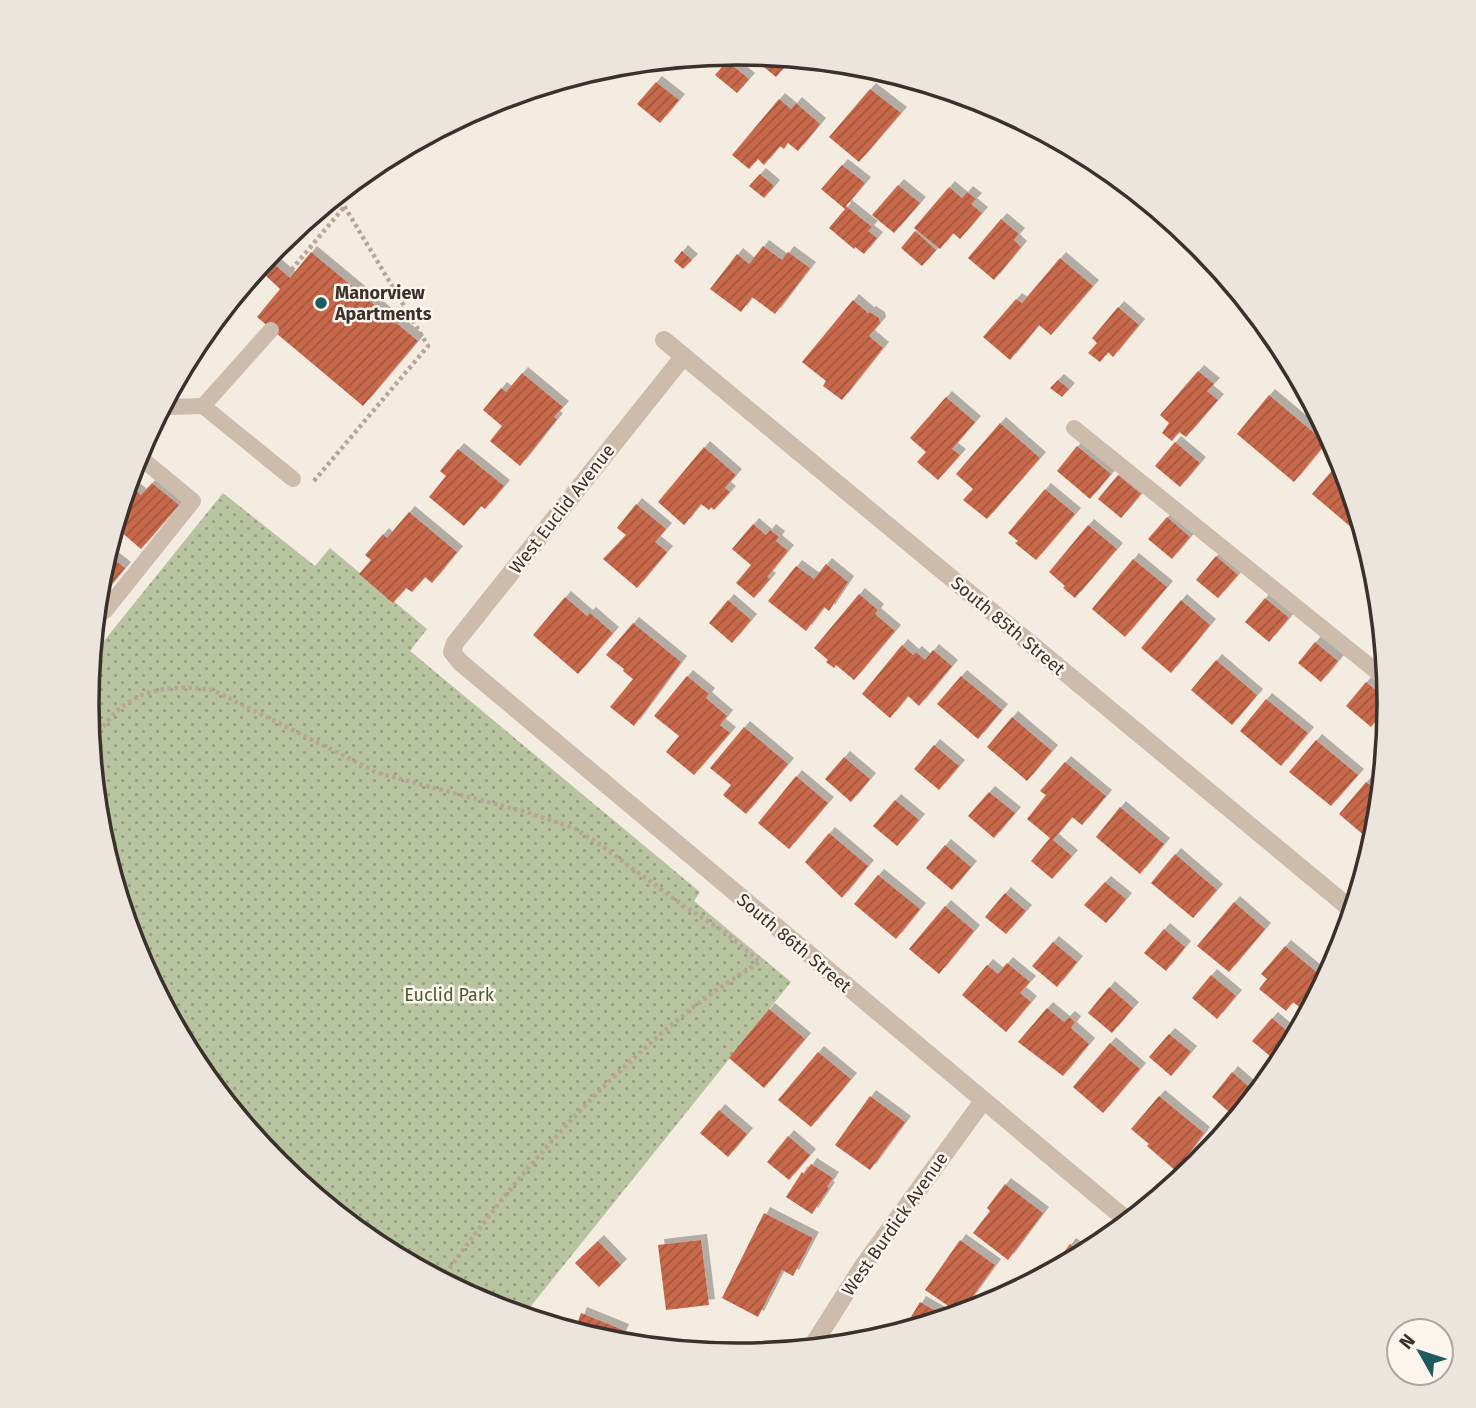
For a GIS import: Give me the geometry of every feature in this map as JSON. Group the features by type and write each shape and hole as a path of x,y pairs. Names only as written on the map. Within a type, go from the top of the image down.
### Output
{"street":[{"name":"South 85th Street","path":"664,340 1345,904"},
{"name":"West Euclid Avenue","path":"460,662 452,652 455,643 683,357"},
{"name":"South 86th Street","path":"460,662 1121,1215"},
{"name":"West Burdick Avenue","path":"817,1338 863,1266 983,1101"}],"lane":[{"path":"203,405 271,330"},
{"path":"172,407 203,405 293,479"},
{"path":"1074,428 1376,671"},
{"path":"106,610 193,501 146,462"}],"path":[{"path":"293,479 307,489 428,346 343,202"},
{"path":"287,275 345,206"},
{"path":"100,731 116,711 163,688 191,686 213,690 378,773 526,812 574,828 726,933 760,962 690,1010 618,1072 482,1223 446,1273"},
{"path":"444,1271 448,1270"}],"green space":[{"name":"Euclid Park","path":"223,493 315,566 330,548 427,629 410,651 700,892 694,901 791,982 530,1308 493,1295 418,1258 349,1211 286,1156 257,1125 206,1059 184,1024 147,949 121,869 111,829 100,746 102,644"}],"building":[{"path":"723,65 732,65 749,79 737,93 715,75"},
{"path":"762,66 785,66 776,77"},
{"path":"656,82 679,100 660,123 637,104"},
{"path":"870,89 901,113 859,162 829,137"},
{"path":"779,99 791,109 796,103 820,124 798,151 788,143 784,149 780,146 764,165 758,159 749,169 732,155"},
{"path":"842,165 865,183 846,206 872,227 868,231 877,238 864,254 829,228 845,209 821,189"},
{"path":"760,174 774,186 764,198 749,186"},
{"path":"898,185 920,203 894,233 872,215"},
{"path":"949,187 962,198 967,192 976,199 971,204 982,213 960,239 953,233 940,249 914,228"},
{"path":"1001,219 1019,234 1014,240 1021,247 994,280 968,258"},
{"path":"915,231 936,250 922,266 901,248"},
{"path":"763,246 782,260 788,252 810,268 775,314 752,297 741,312 710,289 737,254 749,264"},
{"path":"682,251 692,260 683,269 674,261"},
{"name":"Manorview Apartments","path":"311,252 418,341 363,406 257,317 280,289 265,275 274,264 290,278"},
{"path":"1060,258 1093,286 1051,335 1039,325 1010,360 983,337 1016,299 1022,303"},
{"path":"853,300 868,313 879,318 880,323 869,336 883,348 842,400 823,386 826,381 802,362"},
{"path":"1118,307 1139,325 1113,357 1108,352 1100,362 1088,353 1097,343 1092,338"},
{"path":"1198,371 1214,384 1207,391 1218,400 1186,437 1179,432 1172,441 1162,433 1169,423 1160,415"},
{"path":"522,373 563,407 554,417 557,419 520,466 490,441 502,426 483,410 501,388 506,392"},
{"path":"1058,380 1069,389 1062,397 1050,388"},
{"path":"1269,395 1318,437 1323,447 1294,482 1237,434"},
{"path":"946,397 975,422 952,449 960,455 938,480 917,462 926,452 910,438"},
{"path":"1000,423 1040,458 987,519 963,500 973,489 956,474"},
{"path":"1175,442 1200,463 1180,487 1155,466"},
{"path":"1077,446 1111,474 1090,499 1057,471"},
{"path":"704,447 736,475 725,488 730,492 714,510 701,504 684,525 658,502"},
{"path":"458,449 504,486 485,509 481,506 464,526 429,497 446,476 440,471"},
{"path":"1333,470 1352,528 1312,494"},
{"path":"1118,475 1141,494 1121,518 1098,499"},
{"path":"152,483 179,505 141,549 123,533 136,491 141,495"},
{"path":"1045,489 1075,514 1036,560 1015,543 1018,541 1008,533"},
{"path":"636,504 666,529 655,542 667,552 637,588 603,559 626,535 617,528"},
{"path":"409,512 457,552 432,583 425,577 412,592 406,588 393,603 359,574 371,560 365,555 383,534 387,538"},
{"path":"1167,517 1190,537 1172,559 1148,539"},
{"path":"753,524 766,535 770,530 779,537 776,541 788,551 754,598 736,583 751,565 732,549"},
{"path":"1088,525 1117,549 1075,598 1049,572"},
{"path":"1216,556 1238,575 1218,598 1196,580"},
{"path":"1133,559 1167,587 1125,637 1092,609"},
{"path":"116,561 125,568 110,587"},
{"path":"826,564 848,582 829,611 824,607 806,631 768,601 796,566 814,579"},
{"path":"859,594 878,610 875,614 895,631 854,680 836,665 834,668 826,662 828,660 814,648"},
{"path":"565,597 587,616 590,613 613,633 578,674 533,635"},
{"path":"1265,598 1289,618 1269,642 1245,622"},
{"path":"728,600 751,620 732,643 709,623"},
{"path":"1181,600 1210,625 1171,673 1141,648"},
{"path":"633,623 681,662 634,726 610,707 633,679 606,655"},
{"path":"1315,642 1338,661 1321,682 1298,663"},
{"path":"902,645 913,655 916,652 925,660 933,650 952,666 919,706 908,696 890,718 862,694"},
{"path":"1216,660 1257,695 1232,725 1191,690"},
{"path":"687,676 709,694 706,698 727,716 720,725 730,733 694,775 666,752 679,736 654,716"},
{"path":"961,676 1002,710 978,739 937,704"},
{"path":"1366,682 1377,691 1377,720 1371,727 1346,706"},
{"path":"1266,699 1308,733 1281,766 1240,731"},
{"path":"1012,717 1052,751 1027,781 987,747"},
{"path":"744,727 788,764 746,814 723,795 731,785 710,768"},
{"path":"1316,740 1358,775 1331,806 1289,772"},
{"path":"934,745 959,766 939,790 914,769"},
{"path":"844,757 870,779 851,802 825,779"},
{"path":"1065,762 1106,796 1082,825 1072,817 1053,840 1072,856 1052,879 1031,861 1050,838 1027,819 1046,795 1040,791"},
{"path":"796,776 828,803 789,849 758,823"},
{"path":"1366,782 1372,787 1364,835 1339,814"},
{"path":"989,792 1015,813 994,838 968,816"},
{"path":"895,800 919,820 897,846 873,826"},
{"path":"1120,807 1164,844 1140,874 1096,837"},
{"path":"829,833 868,866 842,898 805,862"},
{"path":"945,845 971,867 952,890 926,868"},
{"path":"1175,854 1217,890 1193,918 1151,883"},
{"path":"878,875 920,909 896,939 854,904"},
{"path":"1105,882 1126,899 1106,923 1084,905"},
{"path":"1005,893 1026,911 1006,934 985,917"},
{"path":"1234,902 1265,929 1229,972 1197,946"},
{"path":"945,906 974,931 939,974 909,949"},
{"path":"1164,929 1185,947 1166,971 1144,953"},
{"path":"1053,942 1077,962 1057,987 1032,966"},
{"path":"1285,946 1318,973 1300,1008 1293,1002 1286,1011 1259,989 1267,979 1261,974"},
{"path":"1007,963 1030,982 1020,993 1031,1002 1006,1032 962,995 987,965 998,974"},
{"path":"1211,975 1236,996 1217,1019 1192,998"},
{"path":"1109,987 1133,1008 1112,1033 1088,1013"},
{"path":"1047,1008 1064,1022 1069,1017 1075,1022 1071,1028 1089,1044 1063,1076 1018,1042"},
{"path":"769,1009 805,1039 764,1088 729,1058"},
{"path":"1272,1018 1287,1031 1271,1057 1252,1041"},
{"path":"1169,1034 1191,1052 1171,1076 1149,1057"},
{"path":"1110,1043 1140,1069 1103,1113 1073,1087"},
{"path":"818,1052 851,1079 811,1127 778,1100"},
{"path":"1232,1072 1249,1087 1229,1112 1212,1097"},
{"path":"870,1096 905,1122 870,1170 835,1145"},
{"path":"1159,1096 1204,1133 1175,1170 1131,1129"},
{"path":"719,1110 747,1134 728,1157 700,1133"},
{"path":"788,1136 810,1155 789,1180 767,1162"},
{"path":"811,1164 833,1178 812,1214 786,1197 802,1172 804,1174"},
{"path":"1005,1184 1043,1213 1008,1260 973,1233 990,1211 987,1208"},
{"path":"764,1213 813,1238 793,1276 782,1270 758,1317 722,1298"},
{"path":"701,1240 709,1305 666,1310 658,1245"},
{"path":"960,1240 995,1265 970,1299 949,1307 925,1290"},
{"path":"598,1241 621,1265 599,1287 575,1263"},
{"path":"1070,1244 1075,1247 1061,1256"},
{"path":"920,1302 936,1311 910,1319"},
{"path":"581,1313 623,1330 622,1332 613,1331 578,1322"}],"place":[{"name":"Manorview Apartments","path":"321,303"}]}
